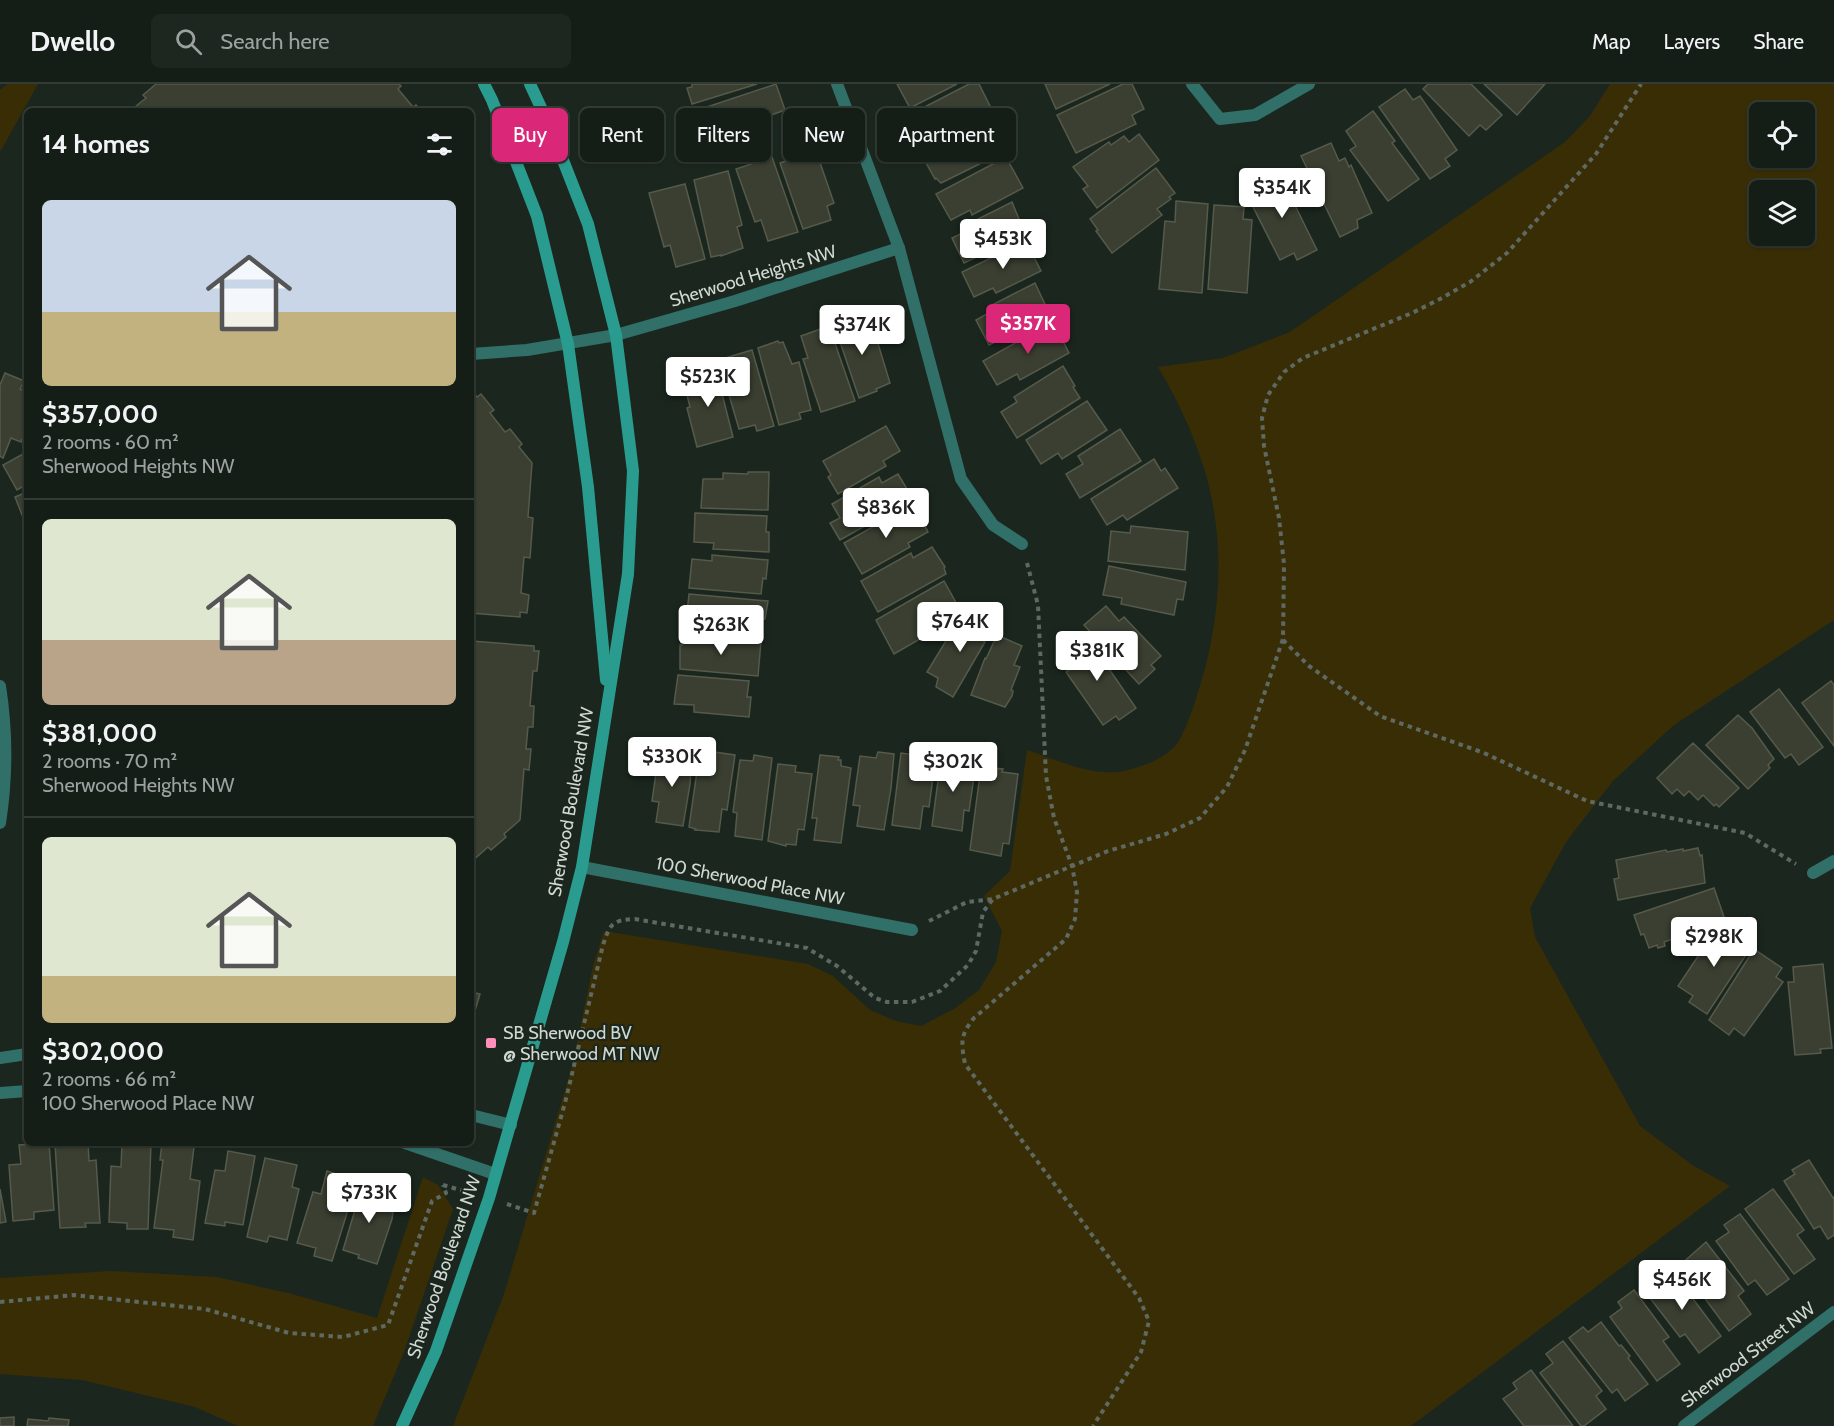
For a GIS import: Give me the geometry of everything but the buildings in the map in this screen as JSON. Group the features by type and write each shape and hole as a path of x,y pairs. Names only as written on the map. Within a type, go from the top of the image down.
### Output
{"street":[{"name":"Sherwood Boulevard NW","path":"484,84 537,216 568,344 588,487 608,696"},
{"name":"Sherwood Boulevard NW","path":"402,1426 436,1351 485,1209 511,1125 582,867 628,574 633,471 616,336 588,224 550,127 530,84"},
{"path":"837,84 899,248 961,479 993,525 1022,544"},
{"path":"1192,84 1220,119 1255,115 1309,84"},
{"name":"Sherwood Heights NW","path":"474,354 494,354 616,336 735,301 899,248"},
{"path":"0,686 5,722 3,802 0,823"},
{"path":"1813,873 1834,861"},
{"name":"100 Sherwood Place NW","path":"582,867 912,930"},
{"path":"0,1058 24,1054"},
{"path":"0,1093 24,1090"},
{"path":"474,1116 511,1125"},
{"path":"414,1146 495,1174"},
{"name":"Sherwood Street NW","path":"1684,1426 1834,1312"}],"path":[{"path":"912,930 968,902 993,898 1108,850 1166,834 1200,818 1227,787 1245,750 1283,639 1284,564 1279,518 1264,447 1262,418 1268,395 1284,372 1303,358 1440,299 1470,282 1507,253 1596,154 1641,84"},
{"path":"1022,544 1038,605 1046,776 1054,818 1072,866 1077,892 1075,919 1066,939 974,1018 964,1030 962,1047 965,1064 1139,1298 1149,1321 1140,1352 1093,1426"},
{"path":"1283,639 1308,666 1380,716 1484,753 1587,801 1745,833 1813,873"},
{"path":"534,1213 566,1103 603,945 608,929 619,920 635,919 807,948 837,966 875,998 887,1002 912,1002 940,991 968,965 976,951 983,912 993,898"},
{"path":"0,1302 74,1295 86,1296 205,1309 289,1333 343,1337 388,1325 432,1201 446,1193 443,1185"}],"shaded area":[{"path":"8,84 38,84 0,152 0,90"},
{"path":"1610,84 1834,84 1834,620 1674,725 1613,781 1566,842 1530,908 1535,937 1640,1126 1694,1166 1730,1186 1411,1426 453,1426 504,1294 572,1067 593,966 604,931 808,964 833,976 870,1010 896,1021 921,1026 954,1009 979,990 996,962 1002,931 984,896 1010,871 1027,750 1099,772 1124,771 1152,762 1171,750 1179,741 1190,716 1204,672 1211,644 1218,588 1217,531 1213,503 1202,461 1191,433 1158,367 1223,358 1290,332 1565,142 1590,116"},
{"path":"423,1177 438,1185 453,1209 404,1352 373,1426 238,1426 195,1407 82,1380 0,1374 0,1278 111,1271 217,1277 292,1294 377,1318"}],"place":[{"name":"SB Sherwood BV @ Sherwood MT NW","path":"491,1043"}]}
